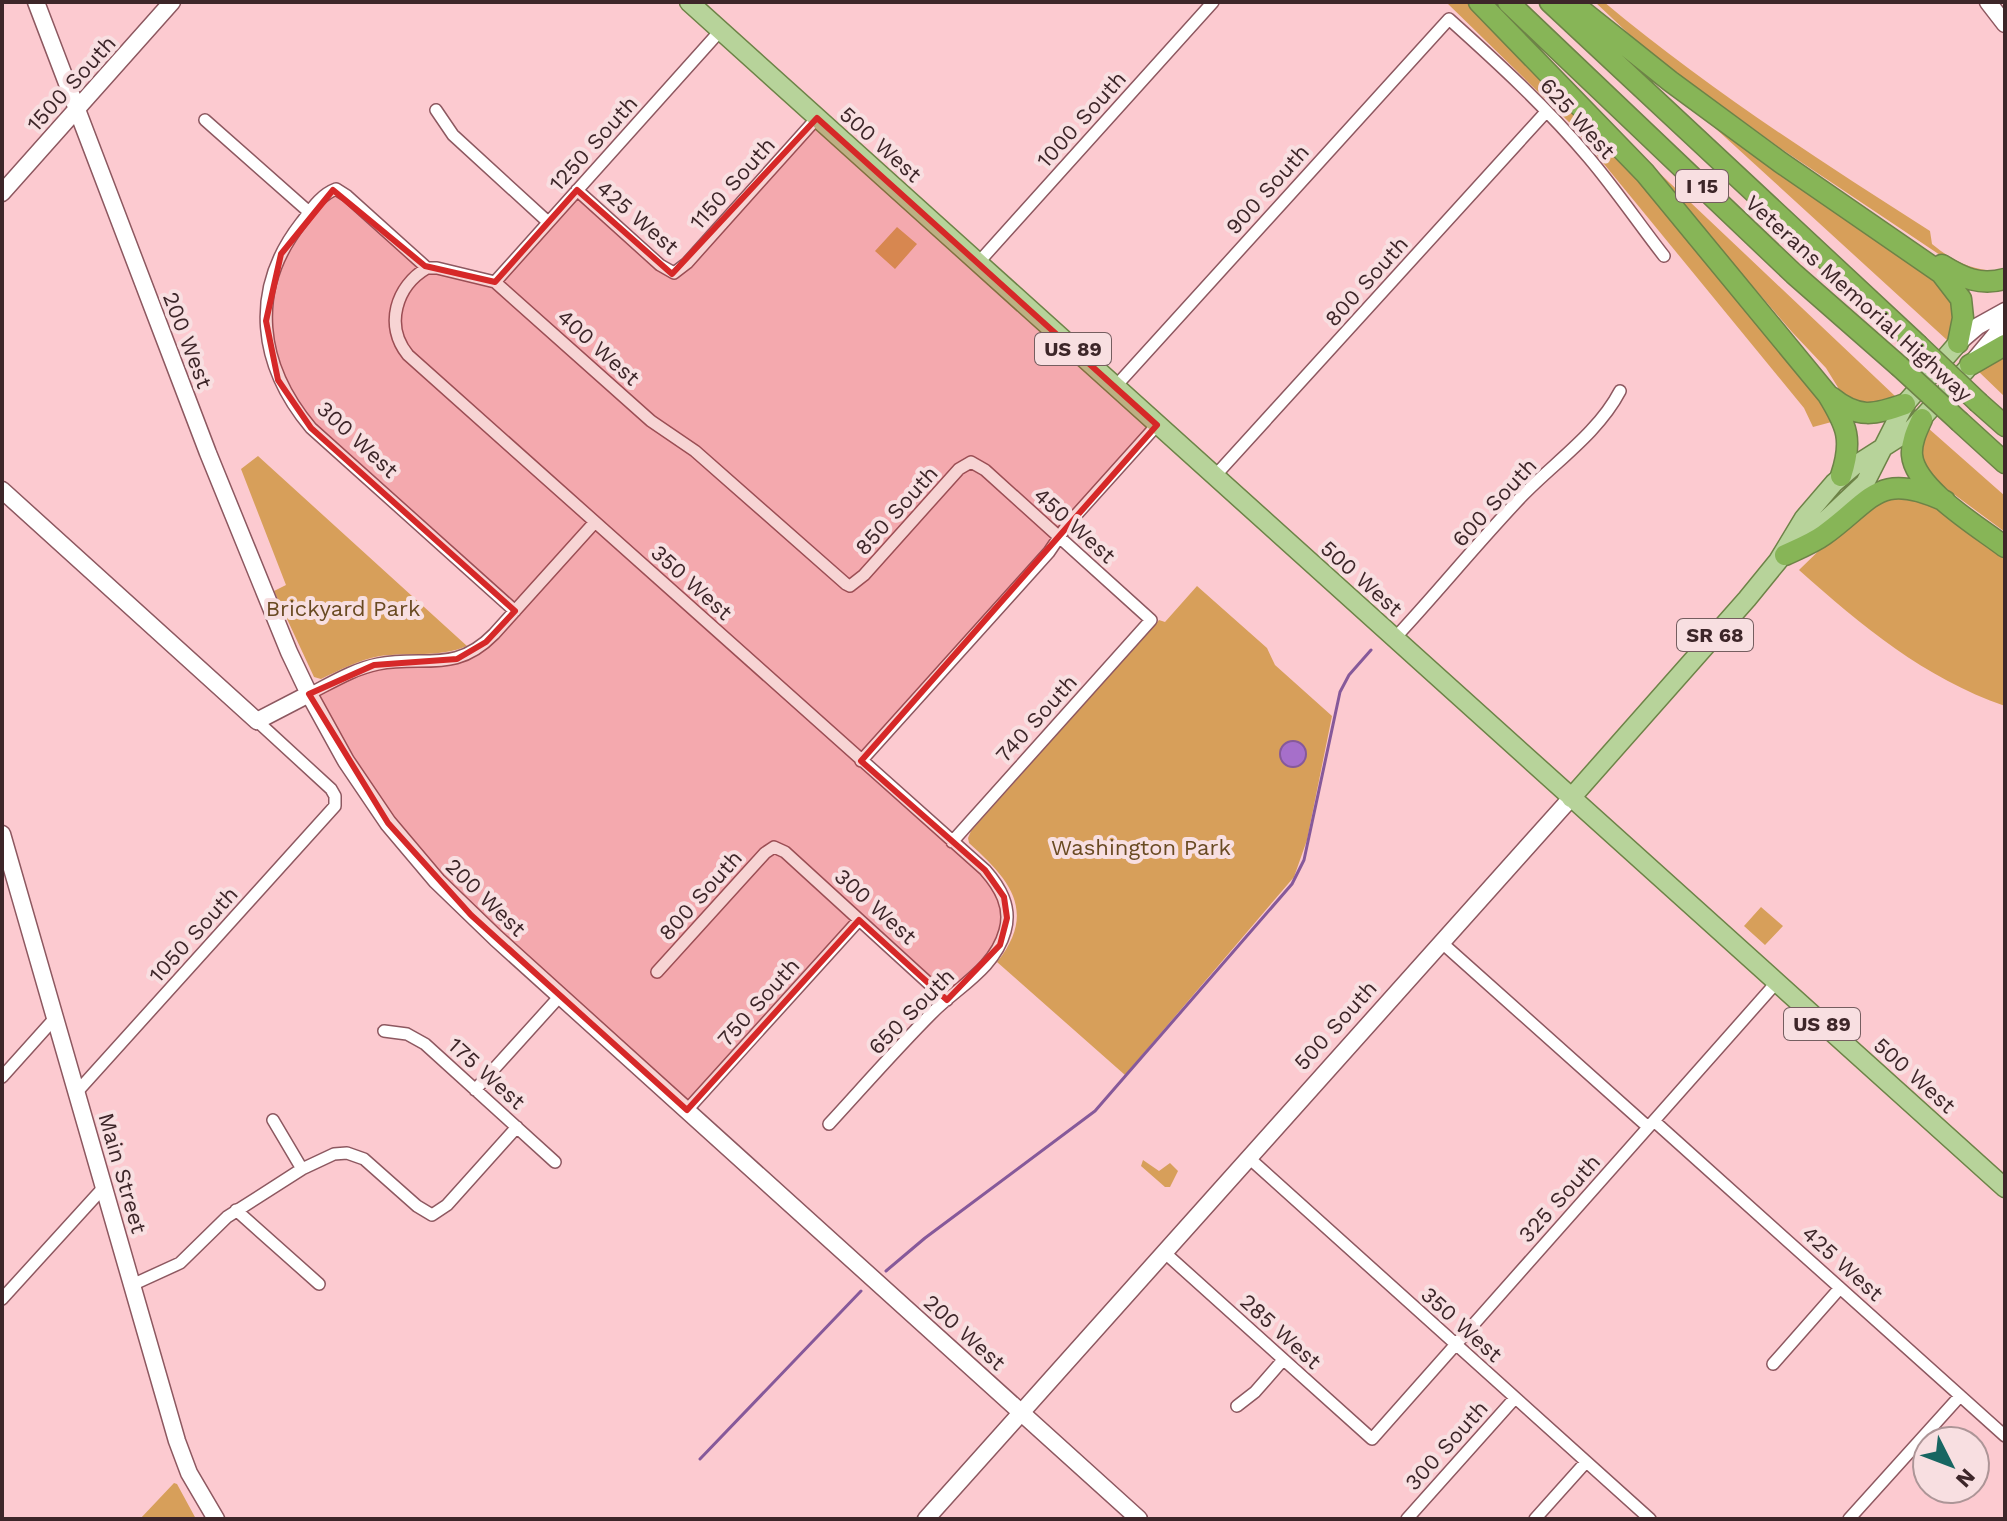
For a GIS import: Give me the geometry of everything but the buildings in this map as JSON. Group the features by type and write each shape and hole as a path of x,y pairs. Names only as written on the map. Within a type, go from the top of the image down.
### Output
{"highway":[{"path":"1479,2 1645,173 1828,395 1842,419 1849,442 1841,476"},
{"name":"Veterans Memorial Highway","path":"1508,2 1794,274 2005,463"},
{"name":"Veterans Memorial Highway","path":"1550,2 2005,426"},
{"path":"1571,2 1670,81 1780,162 1941,273 1961,299 1963,318 1958,343"},
{"path":"1893,238 1968,280 1984,282 2005,279"},
{"path":"1970,365 2005,345"},
{"path":"1828,395 1846,408 1860,413 1905,404"},
{"path":"1922,419 1914,441 1913,462 1919,475 1945,501 2005,547"},
{"path":"1782,558 1824,535 1867,498 1880,491 1916,489 1945,501"}],"main road":[{"path":"36,2 76,110"},
{"name":"1500 South","path":"2,193 172,2"},
{"name":"500 West","path":"689,2 2005,1188"},
{"path":"1988,2 2005,24"},
{"name":"200 West","path":"76,110 208,453 289,652 346,761 410,851 471,915 1137,1518"},
{"name":"500 South","path":"926,1519 1782,558 1857,493 1871,473 1905,404 1958,343 1978,326 2005,311"},
{"name":"500 South","path":"1782,558 1804,518 1841,476 1922,419 1996,334 2005,317"},
{"path":"2,490 257,721 309,694"},
{"name":"Main Street","path":"2,834 6,864 55,1018 183,1458 216,1519"}],"street":[{"name":"1000 South","path":"978,263 1213,2"},
{"name":"625 West","path":"1449,19 1588,157 1664,256"},
{"name":"900 South","path":"1115,387 1449,19"},
{"name":"1250 South","path":"495,282 720,31"},
{"path":"436,110 453,135 548,222"},
{"name":"800 South","path":"1214,477 1546,112"},
{"name":"1150 South","path":"674,273 687,263 817,118"},
{"path":"205,120 309,212 336,189 427,268 495,282"},
{"name":"425 West","path":"577,190 660,265 674,273"},
{"name":"300 West","path":"309,212 281,254 268,298 268,342 278,380 311,428 515,611"},
{"name":"350 West","path":"427,268 407,284 397,306 395,328 403,349 985,870 999,888 1007,918"},
{"name":"400 West","path":"495,282 651,421 695,451 837,578 850,586"},
{"name":"600 South","path":"1394,639 1524,494 1562,460 1614,403 1620,391"},
{"path":"861,761 1157,425"},
{"name":"850 South","path":"850,586 864,575 959,469 971,462"},
{"name":"450 West","path":"971,462 985,470 1151,620"},
{"path":"309,694 374,665 457,659 486,642 595,522"},
{"name":"740 South","path":"952,842 1151,620"},
{"name":"1050 South","path":"76,1093 335,806 331,789 257,721"},
{"name":"800 South","path":"657,972 765,853 774,847"},
{"name":"300 West","path":"774,847 785,852 947,1000"},
{"name":"650 South","path":"829,1124 935,1009 962,989 995,951 1007,918"},
{"name":"750 South","path":"687,1110 859,920"},
{"name":"425 West","path":"1441,942 1840,1288 2005,1436"},
{"name":"325 South","path":"1372,1439 1776,983"},
{"path":"475,1090 560,996"},
{"path":"2,1077 55,1018"},
{"name":"175 West","path":"384,1031 396,1031 417,1039 555,1162"},
{"path":"273,1120 302,1169"},
{"path":"132,1285 180,1263 236,1210 322,1158 340,1153 370,1163 417,1206 432,1215 447,1205 517,1127"},
{"name":"350 West","path":"1249,1158 1650,1519"},
{"path":"2,1299 104,1187"},
{"path":"236,1210 319,1284"},
{"name":"285 West","path":"1164,1252 1372,1439"},
{"path":"1773,1364 1840,1288"},
{"path":"1237,1406 1255,1392 1283,1360"},
{"path":"1849,1519 1960,1396"},
{"name":"300 South","path":"1407,1519 1515,1398"},
{"path":"1535,1519 1586,1462"}],"highlighted area":[{"path":"817,118 1157,425 861,761 985,870 1004,897 1007,918 1000,945 947,1000 859,920 687,1110 471,915 388,823 309,694 374,665 457,659 486,642 515,611 311,428 278,380 266,321 281,254 333,190 425,266 495,282 577,190 672,274"}],"green space":[{"path":"1446,2 1466,2 1650,190 1741,305 1839,420 1813,427 1804,408 1572,125"},
{"path":"1595,2 1604,2 1722,93 1930,231 1932,244 1945,254 1964,264 1986,270 1986,274 1952,263 1780,148 1647,51"},
{"path":"1714,124 1955,294 1953,332 1947,340 1714,127"},
{"path":"1652,166 1895,396 1866,406 1842,394 1826,368"},
{"path":"897,227 917,244 895,269 875,251"},
{"path":"2005,350 2005,397 1978,371"},
{"path":"1928,428 2005,496 2005,532 1936,481 1920,461 1923,433"},
{"name":"Brickyard Park","path":"258,456 467,646 435,653 380,656 321,679 314,677 274,591 286,585 241,469"},
{"path":"1917,494 2005,556 2005,706 1948,681 1895,648 1799,570 1837,533 1882,498"},
{"name":"Washington Park","path":"1197,586 1267,648 1275,665 1332,716 1307,840 1294,877 1125,1075 997,962 1016,927 1017,911 1006,883 969,843 968,838 1159,620 1165,622"},
{"path":"1761,907 1783,926 1765,945 1744,926"},
{"path":"1143,1160 1159,1171 1170,1163 1178,1171 1170,1187 1165,1187 1141,1166"},
{"path":"174,1483 196,1519 140,1519"}],"shaded area":[{"path":"1293,741 1302,745 1306,754 1302,763 1293,767 1284,763 1280,754 1284,745"}],"waterway":[{"path":"886,1271 925,1238 1095,1111 1292,884 1304,860 1340,692 1349,675 1371,650"},
{"path":"700,1459 861,1291"}]}
